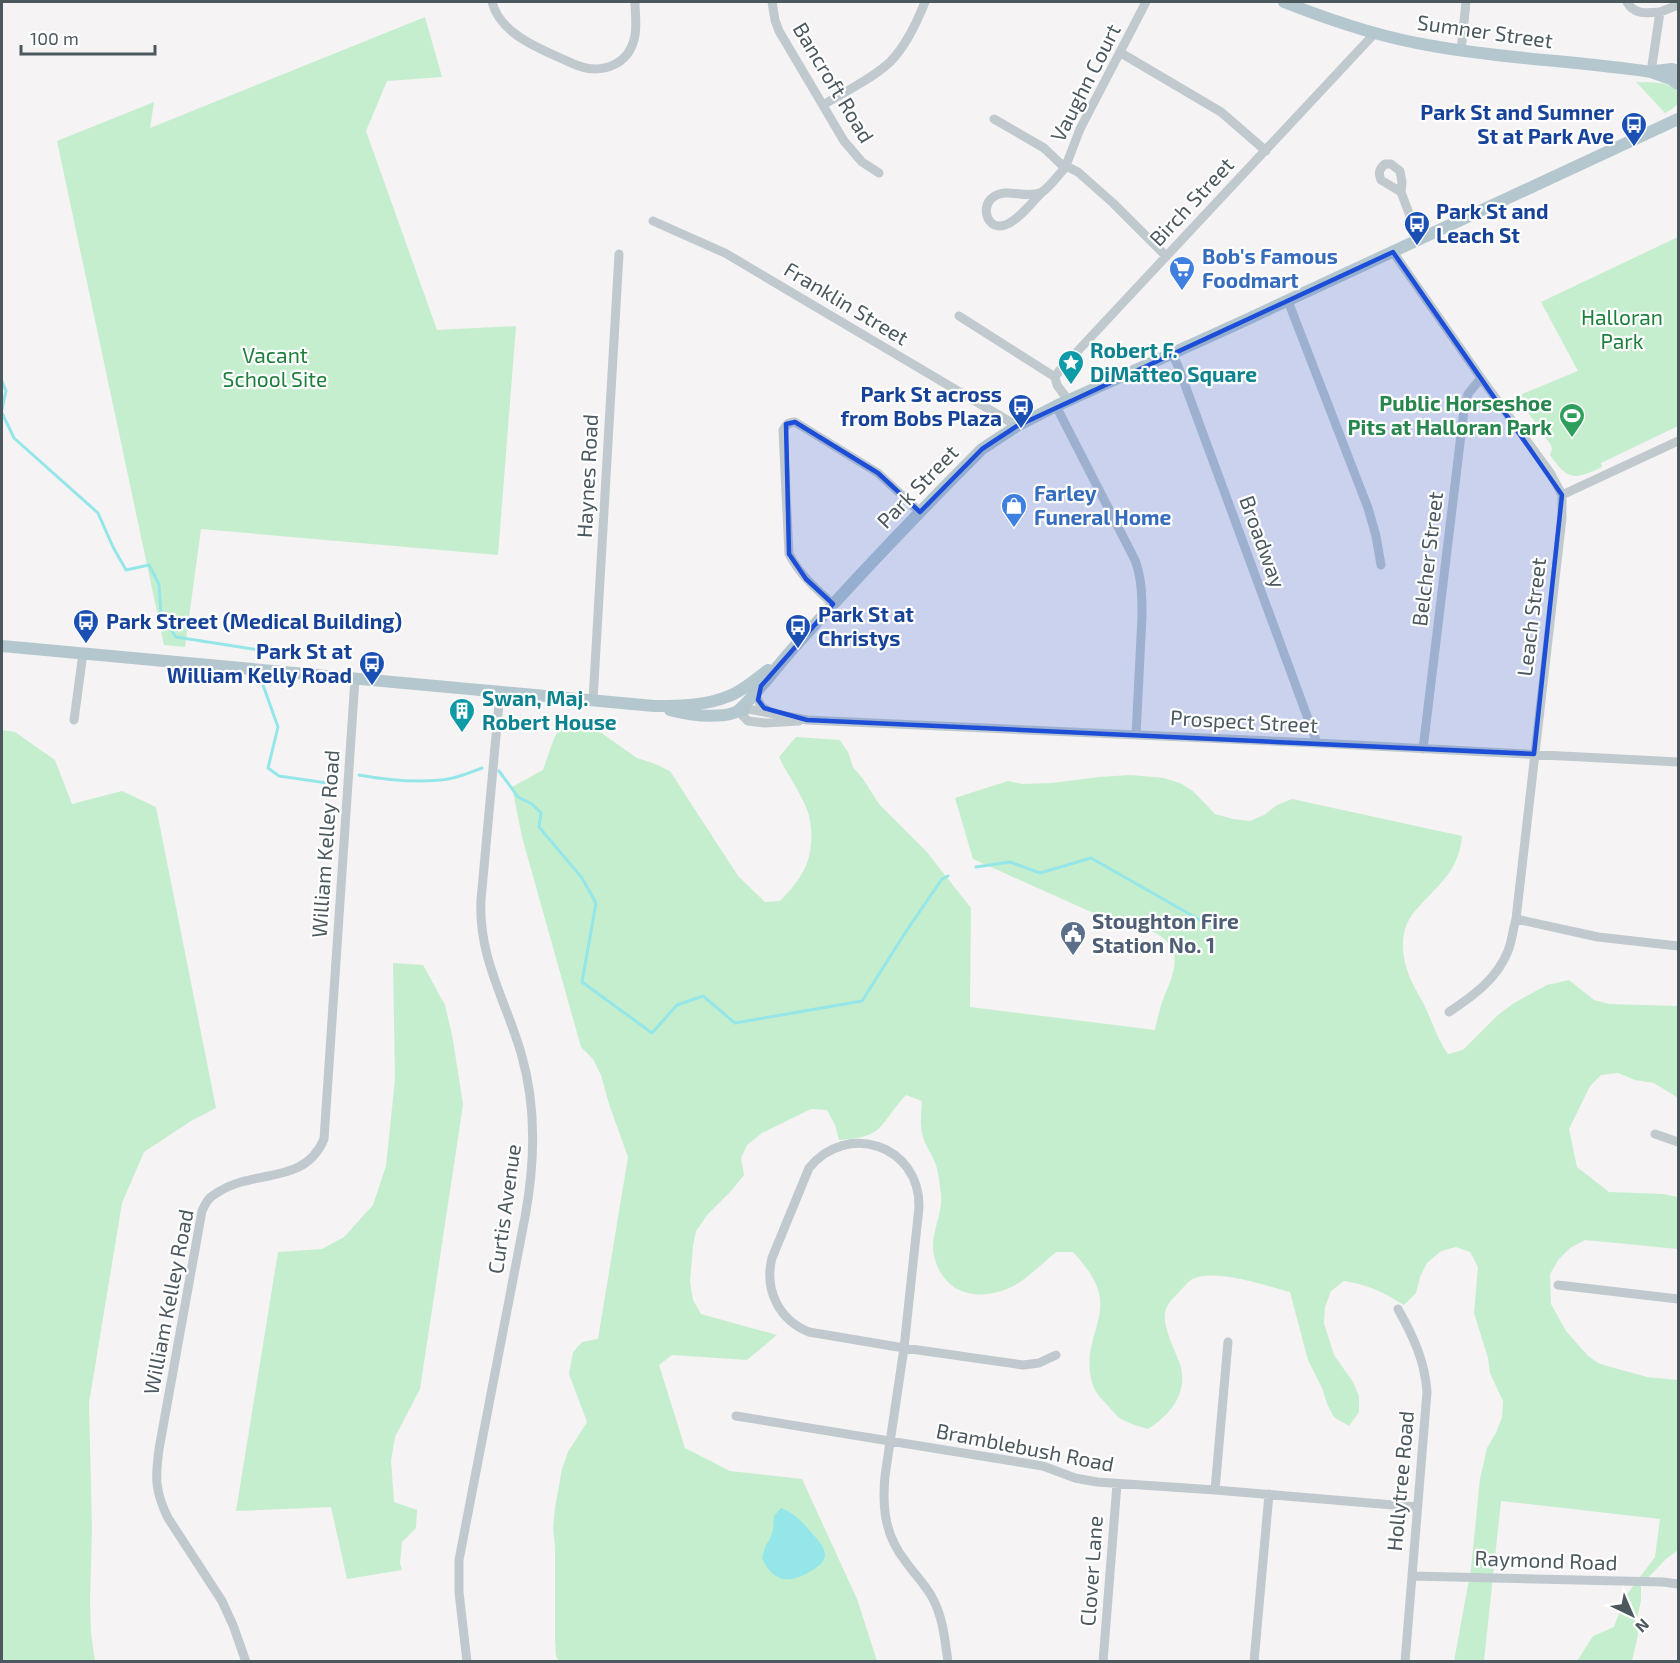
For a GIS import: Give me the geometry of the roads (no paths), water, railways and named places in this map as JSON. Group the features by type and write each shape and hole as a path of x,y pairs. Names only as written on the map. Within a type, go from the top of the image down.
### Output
{"main road":[{"name":"Sumner Street","path":"1284,2 1329,19 1411,42 1461,51 1651,72 1678,84"},
{"name":"Sumner Street","path":"1651,72 1672,69 1678,72"},
{"name":"Park Street","path":"654,706 688,715 724,715 743,710 798,643 920,512 982,449 1017,426 1068,400 1288,301 1678,119"},
{"name":"Park Street","path":"2,646 654,706 700,704 730,696 770,669 798,643"},
{"name":"Park Street","path":"758,700 761,686"},
{"path":"730,696 743,710"}],"street":[{"path":"492,2 501,21 514,34 576,65 594,70 608,68 617,63 631,47 636,30 634,2"},
{"name":"Bancroft Road","path":"772,2 779,31 823,105 854,154 868,167 879,173"},
{"path":"823,105 891,61 903,46 925,2"},
{"name":"Vaughn Court","path":"994,119 1044,148 1065,168 1080,129 1146,2"},
{"path":"1461,51 1466,2"},
{"path":"1627,2 1635,11 1648,13 1660,12 1678,5"},
{"path":"1651,72 1660,12"},
{"name":"Birch Street","path":"1055,377 1059,370 1375,33"},
{"path":"1121,53 1221,112 1266,151"},
{"path":"1043,191 1029,194 1004,193 995,196 986,207 989,221 996,225 1005,225 1014,220 1068,167 1078,172 1113,203 1166,256"},
{"path":"1401,192 1419,240"},
{"name":"Franklin Street","path":"653,221 725,254 1017,426"},
{"path":"1393,252 1551,474 1562,495 1678,441"},
{"name":"Haynes Road","path":"593,700 620,254"},
{"path":"1288,301 1365,497 1381,565"},
{"path":"959,316 1055,377 1068,400"},
{"name":"Broadway","path":"1172,354 1317,743"},
{"name":"Belcher Street","path":"1423,749 1464,410 1468,394 1481,378"},
{"path":"1056,406 1140,574 1142,608 1136,735"},
{"path":"833,604 806,579 789,554 783,430 786,424 795,422 878,473 920,512"},
{"name":"Leach Street","path":"1449,1012 1471,997 1488,982 1499,968 1508,951 1516,919 1562,518 1562,495"},
{"path":"74,720 83,653"},
{"name":"William Kelley Road","path":"246,1662 222,1600 162,1506 156,1471 202,1211 205,1205 218,1192 239,1181 297,1169 308,1163 315,1156 324,1139 355,679"},
{"name":"Curtis Avenue","path":"466,1662 459,1592 459,1560 525,1217 533,1163 532,1118 525,1070 515,1035 492,975 481,921 500,692"},
{"name":"Prospect Street","path":"758,700 764,708 776,714"},
{"name":"Prospect Street","path":"743,710 748,721 765,723 807,720"},
{"name":"Prospect Street","path":"743,710 807,720 1678,762"},
{"path":"1516,919 1598,937 1678,946"},
{"path":"1655,1134 1678,1142"},
{"path":"948,1662 942,1622 936,1605 923,1583 898,1552 891,1538 886,1522 883,1496 904,1348 919,1214 920,1201 917,1186 904,1164 888,1151 864,1143 838,1147 820,1157 809,1168 771,1260 769,1278 772,1293 778,1307 788,1319 809,1332 904,1348 1023,1365 1039,1363 1056,1354"},
{"path":"1558,1285 1678,1299"},
{"name":"Hollytree Road","path":"1398,1309 1416,1344 1426,1383 1405,1662"},
{"path":"1215,1490 1228,1342"},
{"name":"Bramblebush Road","path":"736,1416 1043,1466 1087,1481 1417,1507"},
{"name":"Clover Lane","path":"1103,1662 1117,1484"},
{"path":"1254,1662 1269,1494"},
{"name":"Raymond Road","path":"1412,1576 1525,1577 1678,1584"}],"water":[{"path":"781,1508 793,1514 804,1524 821,1544 825,1554 822,1562 816,1568 796,1578 777,1577 766,1566 762,1558 773,1530 774,1516"}],"waterway":[{"path":"2,381 6,391 2,409"},
{"path":"2,413 14,438 98,513 126,570 149,565 159,584 161,615 176,637 265,651"},
{"path":"263,685 278,727 268,768 279,776 334,784"},
{"path":"359,775 431,781 462,776 482,768"},
{"path":"499,771 518,797 532,804 541,813 539,827 582,878 596,903 582,982 652,1033 677,1005 703,996 735,1023 862,1001 942,879 948,876"},
{"path":"976,867 1010,862 1040,873 1091,858 1200,920"}],"place":[{"name":"Park St and Sumner St at Park Ave","path":"1634,148"},
{"name":"Park St and Leach St","path":"1417,247"},
{"name":"Bob's Famous Foodmart","path":"1182,292"},
{"name":"Robert F. DiMatteo Square","path":"1071,386"},
{"name":"Park St across from Bobs Plaza","path":"1021,430"},
{"name":"Public Horseshoe Pits at Halloran Park","path":"1572,439"},
{"name":"Farley Funeral Home","path":"1014,529"},
{"name":"Park Street (Medical Building)","path":"86,645"},
{"name":"Park St at Christys","path":"798,650"},
{"name":"Park St at William Kelly Road","path":"372,687"},
{"name":"Swan, Maj. Robert House","path":"462,734"},
{"name":"Stoughton Fire Station No. 1","path":"1073,957"}],"park label":[{"name":"Halloran Park","path":"1622,330"},
{"name":"Vacant School Site","path":"275,368"}]}
